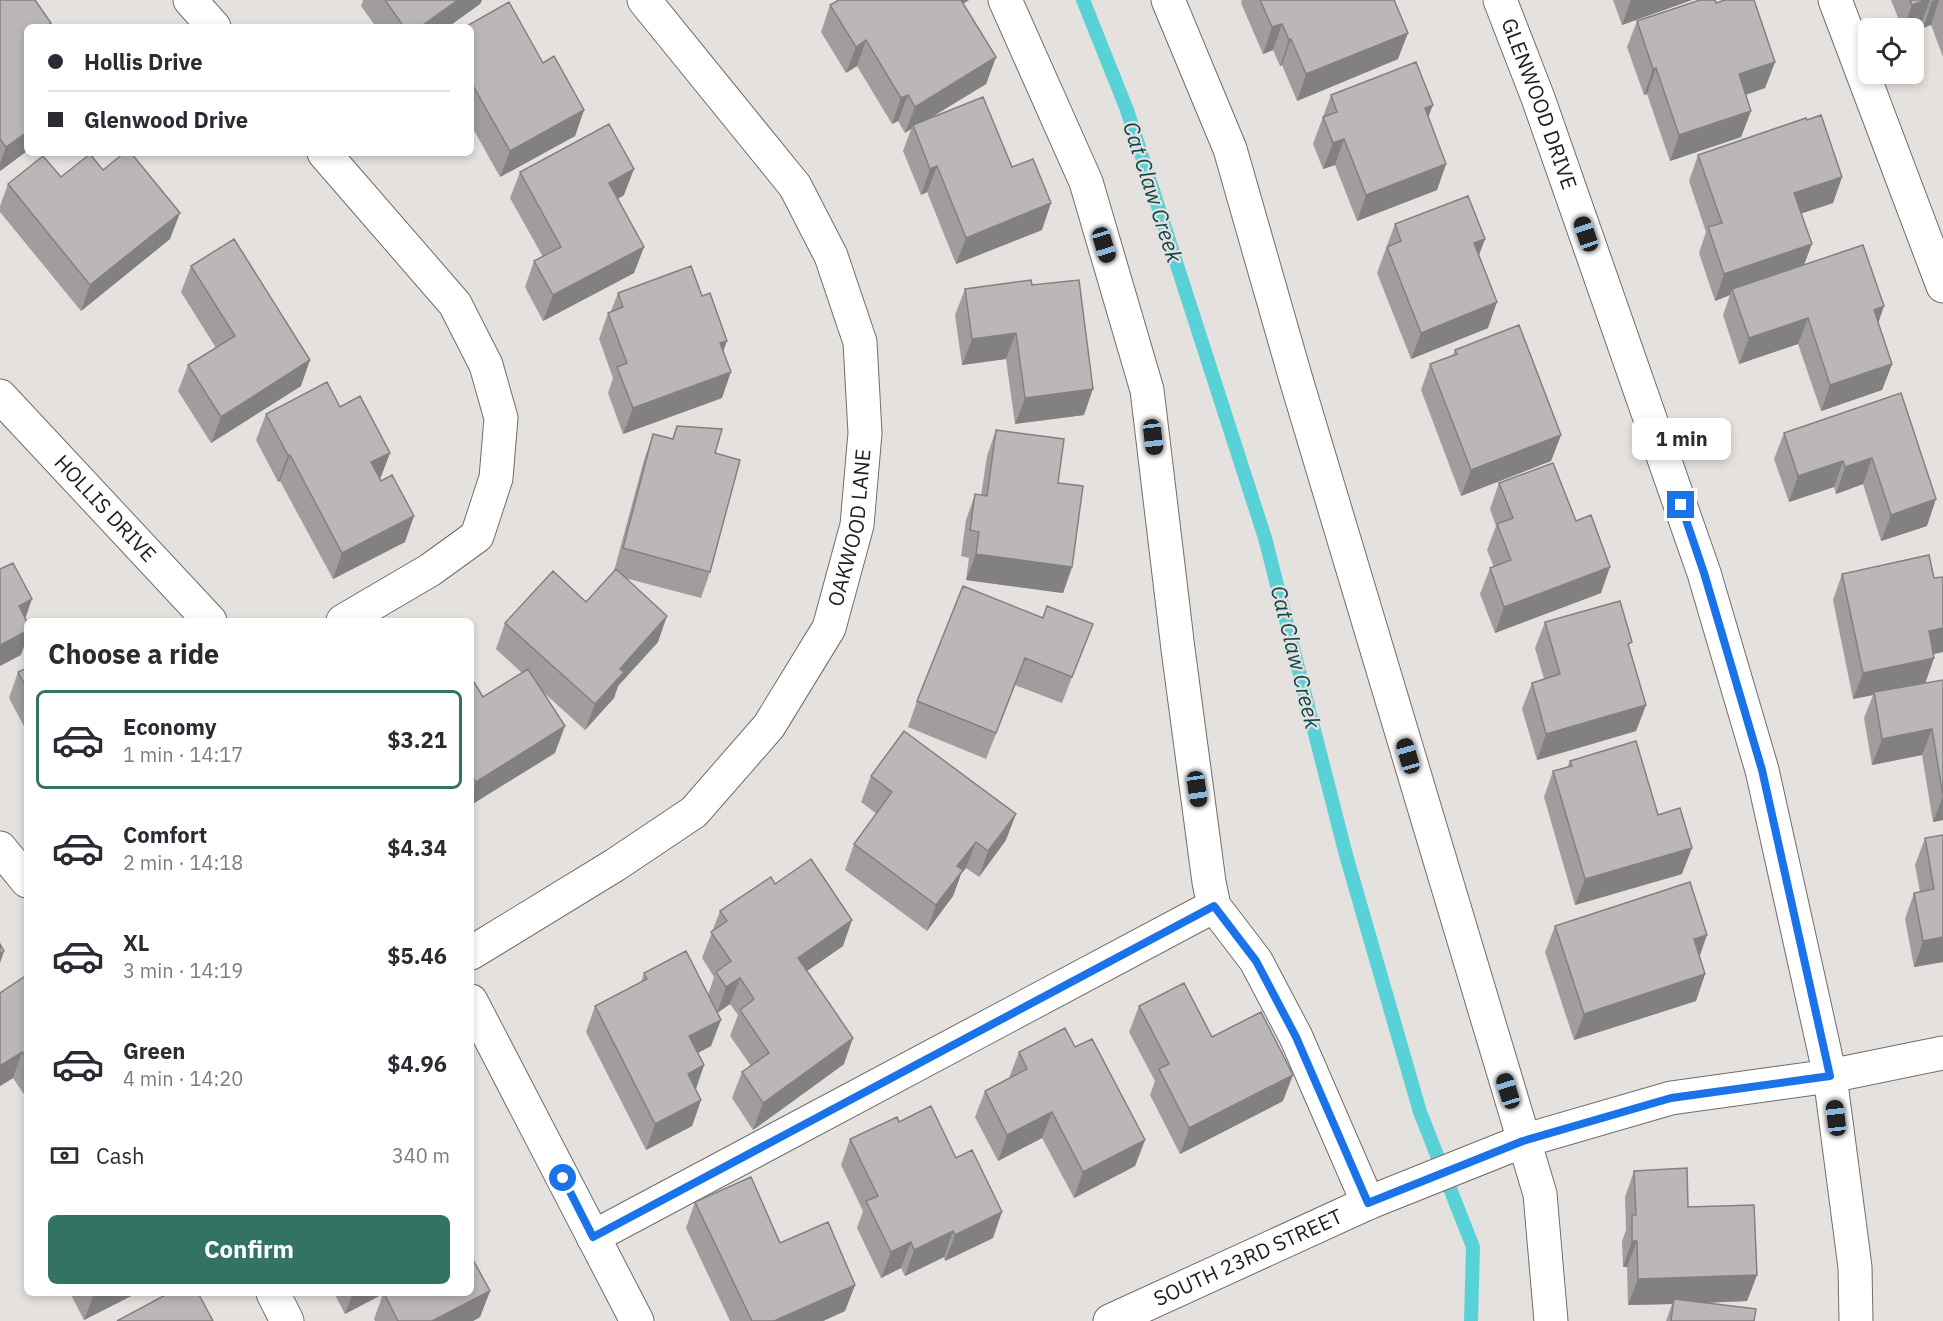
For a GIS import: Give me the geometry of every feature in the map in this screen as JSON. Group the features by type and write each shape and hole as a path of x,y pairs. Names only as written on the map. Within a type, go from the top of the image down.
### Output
{"street":[{"path":"190,0 211,24"},
{"name":"OAKWOOD LANE","path":"474,951 615,865 694,812 769,726 829,628 857,525 865,433 860,342 831,256 795,186 644,0"},
{"path":"1005,0 1086,182 1147,390 1179,661 1214,906 1256,961 1296,1037 1368,1203"},
{"path":"1167,0 1230,149 1540,1194 1551,1321"},
{"name":"GLENWOOD DRIVE","path":"1500,0 1538,98 1704,573 1762,770 1830,1076 1855,1266 1856,1321"},
{"path":"1835,0 1943,286"},
{"path":"327,156 455,303 486,364 501,418 496,478 477,536 430,570 348,618"},
{"name":"HOLLIS DRIVE","path":"0,396 207,618"},
{"path":"0,848 24,876"},
{"path":"593,1237 1214,906"},
{"path":"474,1007 637,1321"},
{"name":"SOUTH 23RD STREET","path":"1110,1321 1368,1203 1523,1141 1671,1098 1830,1076 1943,1053"},
{"path":"274,1296 287,1321"}],"building":[{"path":"0,0 35,0 51,23 24,24 24,134 6,147 0,139"},
{"path":"385,0 458,0 424,24 402,24"},
{"path":"839,0 961,0 996,57 915,107 908,95 901,98 866,40 856,47 830,5"},
{"path":"1260,0 1394,0 1408,33 1306,74 1282,24 1272,27"},
{"path":"1700,0 1715,0 1716,3 1725,0 1754,0 1775,62 1739,74 1751,111 1679,135 1637,21"},
{"path":"1910,0 1926,0 1912,5"},
{"path":"509,2 543,63 554,56 584,110 510,151 474,87 474,24 470,24"},
{"path":"1416,62 1433,105 1425,108 1446,164 1366,195 1344,139 1333,143 1323,117 1337,112 1331,95"},
{"path":"983,97 1012,167 1033,159 1051,203 966,238 937,166 930,169 913,125"},
{"path":"1821,115 1842,177 1794,193 1812,244 1724,274 1708,227 1722,223 1698,155"},
{"path":"609,124 634,169 609,183 644,247 553,295 534,261 561,247 520,172"},
{"path":"43,156 61,177 87,156 92,156 103,170 120,156 133,156 180,213 90,285 8,184"},
{"path":"1468,196 1485,239 1474,243 1497,302 1421,333 1387,247 1401,241 1395,224"},
{"path":"234,239 310,360 221,417 188,365 235,336 191,266"},
{"path":"1863,245 1884,306 1874,310 1892,364 1830,385 1808,318 1749,338 1732,289"},
{"path":"691,266 702,296 710,293 727,341 720,343 731,372 633,408 617,367 627,363 608,313 623,307 618,293"},
{"path":"1031,280 1032,285 1079,280 1093,389 1025,398 1016,333 972,339 965,289"},
{"path":"1519,325 1561,435 1471,470 1430,364 1457,354 1455,350"},
{"path":"327,382 340,407 360,396 390,453 371,462 381,481 392,475 414,516 342,553 266,414"},
{"path":"1901,393 1936,499 1891,515 1872,458 1845,467 1843,461 1798,476 1784,433"},
{"path":"677,426 722,429 715,453 740,460 710,572 623,548 653,434 673,439"},
{"path":"996,430 1064,439 1058,483 1083,486 1072,567 976,554 979,532 970,530 975,494 987,496"},
{"path":"1553,463 1576,521 1591,515 1610,567 1504,607 1490,568 1511,560 1497,524 1513,518 1499,483"},
{"path":"1929,555 1934,578 1943,577 1943,628 1929,631 1934,658 1863,673 1842,574"},
{"path":"13,563 32,599 19,606 25,618 24,633 0,645 0,569"},
{"path":"616,569 667,616 620,669 624,672 595,704 505,623 553,571 586,602"},
{"path":"963,586 1043,618 1047,606 1093,624 1072,677 1025,658 996,733 917,701"},
{"path":"1620,601 1632,642 1628,644 1646,705 1546,734 1532,683 1560,674 1545,622"},
{"path":"24,669 24,683 18,672"},
{"path":"528,669 565,726 476,782 474,779 474,682 483,697"},
{"path":"1943,680 1943,796 1932,729 1882,739 1874,692"},
{"path":"904,731 1016,814 988,851 976,842 957,866 963,870 936,905 854,844 892,792 871,776"},
{"path":"1636,741 1658,815 1680,808 1692,848 1585,879 1553,771 1572,766 1570,761"},
{"path":"1943,835 1943,937 1923,941 1914,893 1934,889 1925,838"},
{"path":"811,859 852,920 798,958 853,1038 763,1103 742,1072 769,1053 740,1010 754,999 740,978 726,987 716,972 731,961 711,932 727,921 720,911 771,877 775,884"},
{"path":"1690,882 1707,935 1694,939 1705,974 1584,1014 1555,926"},
{"path":"686,951 721,1020 689,1036 704,1065 688,1074 701,1100 655,1124 595,1006 647,979 644,973"},
{"path":"24,977 24,1054 22,1052 0,1066 0,993"},
{"path":"1184,983 1212,1037 1261,1012 1293,1075 1189,1128 1159,1069 1169,1064 1139,1006"},
{"path":"1065,1028 1075,1047 1092,1039 1145,1140 1083,1172 1052,1112 1007,1135 985,1091 1027,1069 1019,1052"},
{"path":"931,1106 956,1158 972,1150 1002,1212 955,1235 953,1231 914,1250 911,1242 891,1252 866,1201 878,1196 850,1139 897,1117 899,1122"},
{"path":"1687,1168 1688,1207 1754,1205 1757,1275 1638,1279 1637,1241 1632,1241 1632,1215 1636,1215 1634,1171"},
{"path":"751,1177 780,1243 828,1222 855,1285 774,1321 752,1321 695,1202"},
{"path":"474,1262 490,1291 432,1321 398,1321 386,1296 474,1296"},
{"path":"163,1296 200,1296 213,1321 117,1321"},
{"path":"1674,1299 1756,1309 1754,1321 1671,1321"}],"waterway":[{"name":"Cat Claw Creek","path":"1083,0 1127,110 1265,538 1346,855 1420,1112 1473,1247 1471,1321"}],"route":[{"path":"563,1178 593,1237 1214,906 1256,961 1296,1037 1368,1203 1523,1141 1671,1098 1830,1076 1762,770 1704,573 1681,505"}]}
